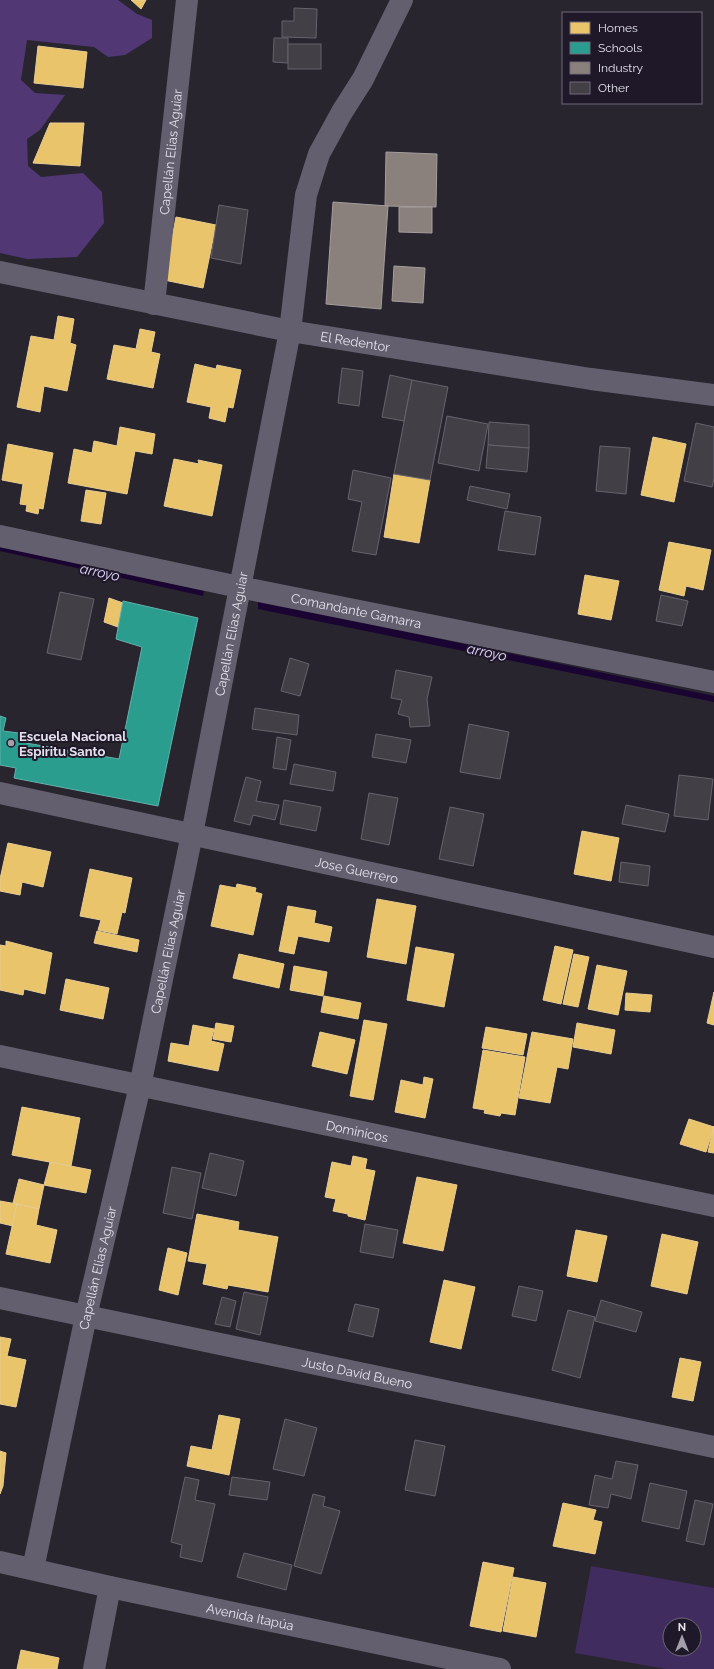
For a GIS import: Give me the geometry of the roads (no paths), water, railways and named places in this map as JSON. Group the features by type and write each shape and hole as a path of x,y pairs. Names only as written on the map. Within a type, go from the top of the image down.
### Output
{"street":[{"name":"Capellán Elias Aguiar","path":"154,304 187,0"},
{"name":"Capellán Elias Aguiar","path":"33,1569 86,1316 140,1086 192,834 290,331 306,195 318,154 363,79 402,0"},
{"name":"El Redentor","path":"0,272 290,331 591,379 714,395"},
{"name":"Comandante Gamarra","path":"0,536 239,587 714,682"},
{"name":"Jose Guerrero","path":"0,792 714,947"},
{"name":"Dominicos","path":"0,1056 714,1206"},
{"name":"Justo David Bueno","path":"0,1298 714,1447"},
{"name":"Avenida Itapúa","path":"0,1562 110,1588 500,1669"},
{"path":"94,1669 110,1588"}],"water":[{"name":"arroyo","path":"0,547 204,591 203,596 0,551"},
{"name":"arroyo","path":"258,601 714,696 714,702 258,609"}],"place":[{"name":"Escuela Nacional Espiritu Santo","path":"11,743"}]}
